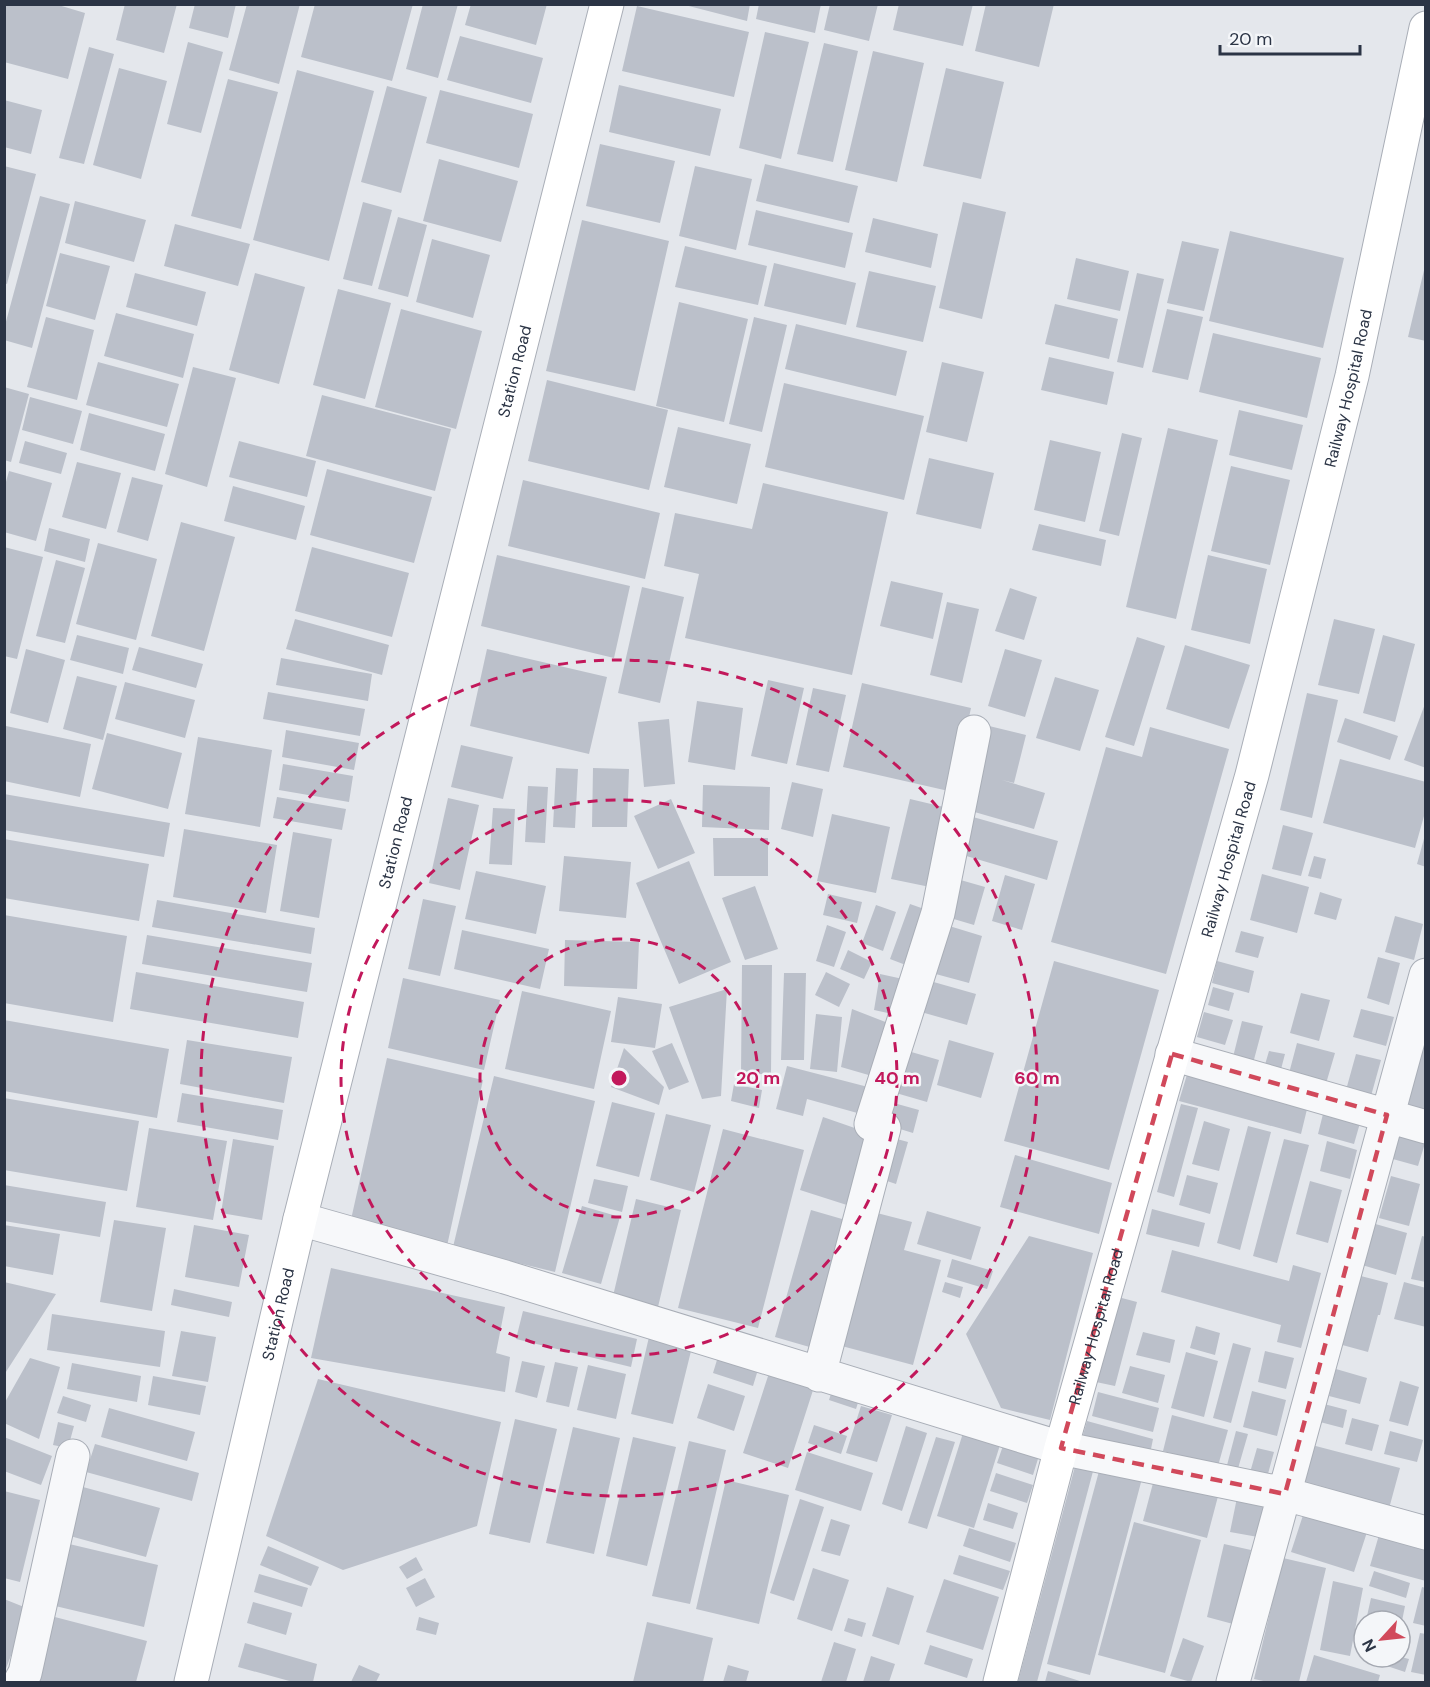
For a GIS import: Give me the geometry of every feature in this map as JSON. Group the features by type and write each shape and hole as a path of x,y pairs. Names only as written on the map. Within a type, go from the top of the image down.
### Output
{"street":[{"name":"Station Road","path":"191,1683 300,1219 607,4"},
{"name":"Railway Hospital Road","path":"1000,1683 1061,1448 1252,775 1352,376 1425,28"},
{"path":"819,1374 884,1128 871,1124 939,913 974,732"},
{"path":"1233,1683 1425,975"},
{"path":"1172,1054 1425,1127"},
{"path":"300,1219 505,1277 1061,1448 1284,1494 1425,1533"},
{"path":"20,1683 25,1673 72,1456"}],"highlighted area":[{"path":"1172,1054 1387,1115 1285,1494 1061,1448"}],"building":[{"path":"5,4 55,4 85,13 68,79 4,62"},
{"path":"125,4 177,4 164,53 116,40"},
{"path":"195,4 236,4 228,38 189,28"},
{"path":"247,4 300,4 279,84 229,70"},
{"path":"315,4 413,4 392,81 301,57"},
{"path":"423,4 458,4 438,78 406,69"},
{"path":"471,4 547,4 536,45 465,25"},
{"path":"681,4 750,4 747,21"},
{"path":"759,4 821,4 815,33 756,19"},
{"path":"830,4 878,4 869,41 824,30"},
{"path":"899,4 973,4 963,46 893,30"},
{"path":"986,4 1054,4 1039,67 975,51"},
{"path":"637,6 749,32 734,97 622,71"},
{"path":"765,32 809,42 781,159 739,148"},
{"path":"460,36 543,58 531,103 447,80"},
{"path":"188,42 223,52 201,133 167,124"},
{"path":"824,43 858,51 833,162 797,154"},
{"path":"89,47 114,54 84,164 59,158"},
{"path":"873,51 924,63 897,182 845,170"},
{"path":"119,68 167,81 141,179 93,165"},
{"path":"946,68 1004,82 981,179 923,166"},
{"path":"297,70 374,91 329,261 253,240"},
{"path":"228,79 278,92 241,229 191,216"},
{"path":"619,85 721,109 710,156 609,132"},
{"path":"387,86 427,97 401,193 361,182"},
{"path":"440,90 533,114 519,168 426,143"},
{"path":"4,100 42,110 31,154 4,147"},
{"path":"600,144 675,161 660,223 586,206"},
{"path":"439,159 518,181 501,242 423,221"},
{"path":"765,164 858,186 849,223 756,201"},
{"path":"4,166 36,174 7,284 4,283"},
{"path":"695,166 752,179 736,250 679,236"},
{"path":"40,196 70,204 32,348 4,340 4,329"},
{"path":"75,201 146,220 134,262 65,243"},
{"path":"363,202 392,210 372,286 343,279"},
{"path":"963,202 1006,212 982,319 939,308"},
{"path":"756,210 853,233 845,268 748,245"},
{"path":"398,217 427,225 408,297 378,289"},
{"path":"873,218 938,234 931,268 865,252"},
{"path":"582,220 669,241 635,391 546,371"},
{"path":"175,224 250,244 238,286 164,266"},
{"path":"1230,231 1344,258 1323,348 1209,321"},
{"path":"432,239 490,255 473,318 416,302"},
{"path":"1182,241 1219,249 1204,311 1167,303"},
{"path":"685,246 767,266 758,305 675,287"},
{"path":"60,253 110,266 95,320 46,306"},
{"path":"1076,258 1129,271 1120,311 1067,299"},
{"path":"774,263 856,283 846,325 764,306"},
{"path":"1426,266 1426,341 1408,337"},
{"path":"869,271 936,286 923,342 856,327"},
{"path":"135,273 206,292 197,326 126,307"},
{"path":"255,273 305,287 279,384 229,370"},
{"path":"1137,273 1164,279 1143,368 1117,362"},
{"path":"338,289 391,303 365,399 313,385"},
{"path":"679,302 748,319 724,422 656,406"},
{"path":"1055,304 1118,319 1109,359 1045,344"},
{"path":"401,309 482,331 456,429 375,407"},
{"path":"1167,309 1203,317 1188,380 1152,372"},
{"path":"116,313 194,334 183,378 104,356"},
{"path":"46,317 94,330 77,400 27,387"},
{"path":"754,317 787,325 762,432 729,424"},
{"path":"796,324 907,351 896,396 785,369"},
{"path":"1213,333 1321,358 1307,418 1199,392"},
{"path":"1049,357 1114,372 1107,405 1041,390"},
{"path":"98,362 179,384 167,427 86,405"},
{"path":"942,362 984,372 967,442 926,432"},
{"path":"193,367 236,378 207,487 165,474"},
{"path":"547,380 668,410 649,490 528,461"},
{"path":"784,383 924,416 904,500 765,467"},
{"path":"4,387 29,394 11,462 4,460"},
{"path":"322,395 451,429 435,491 306,456"},
{"path":"30,397 82,411 73,444 22,430"},
{"path":"1239,410 1303,425 1292,470 1229,455"},
{"path":"89,413 165,434 155,471 80,450"},
{"path":"678,427 751,444 737,504 664,487"},
{"path":"1168,428 1218,440 1176,619 1126,607"},
{"path":"1122,433 1142,438 1119,536 1099,531"},
{"path":"1050,440 1101,452 1085,522 1034,510"},
{"path":"25,441 67,453 61,474 19,463"},
{"path":"239,441 316,461 307,497 229,477"},
{"path":"929,458 994,473 981,529 916,514"},
{"path":"77,462 121,473 106,529 62,517"},
{"path":"1231,466 1290,480 1270,565 1211,551"},
{"path":"327,469 432,497 414,563 310,535"},
{"path":"9,471 52,483 36,541 4,532 4,489"},
{"path":"132,477 163,485 148,541 117,532"},
{"path":"523,480 660,513 645,579 508,546"},
{"path":"763,483 888,512 852,675 685,638 699,574 664,566 675,513 752,529"},
{"path":"233,486 305,506 296,540 224,521"},
{"path":"181,522 235,537 204,651 151,636"},
{"path":"1039,524 1106,540 1101,566 1032,550"},
{"path":"49,528 90,539 85,562 44,551"},
{"path":"98,543 157,559 136,640 76,624"},
{"path":"4,547 43,557 17,659 4,656"},
{"path":"312,547 409,573 392,637 295,611"},
{"path":"497,555 630,586 614,658 481,626"},
{"path":"1208,555 1267,569 1250,644 1191,630"},
{"path":"56,560 85,568 65,643 36,636"},
{"path":"891,581 943,593 933,639 880,626"},
{"path":"642,587 684,597 660,703 618,693"},
{"path":"1010,588 1037,597 1024,640 995,631"},
{"path":"947,602 979,609 962,683 930,675"},
{"path":"295,619 389,645 382,675 286,649"},
{"path":"1334,619 1375,629 1359,694 1318,685"},
{"path":"77,635 129,648 123,674 70,660"},
{"path":"1383,635 1415,644 1395,722 1363,713"},
{"path":"1137,637 1165,646 1134,746 1105,737"},
{"path":"1185,645 1250,665 1229,729 1166,709"},
{"path":"139,647 203,664 196,688 132,670"},
{"path":"26,649 65,660 48,723 10,713"},
{"path":"487,649 607,677 589,754 470,726"},
{"path":"1005,649 1042,660 1025,717 988,706"},
{"path":"281,658 372,674 368,701 276,685"},
{"path":"77,676 117,686 103,740 63,729"},
{"path":"1055,677 1099,690 1080,751 1036,738"},
{"path":"768,680 804,688 787,764 751,756"},
{"path":"125,682 195,700 185,738 115,719"},
{"path":"862,683 971,708 953,792 843,767"},
{"path":"813,688 846,695 829,772 796,765"},
{"path":"268,692 365,709 360,736 263,719"},
{"path":"1307,693 1338,700 1312,818 1280,810"},
{"path":"697,701 743,708 735,770 688,762"},
{"path":"1426,704 1426,768 1404,760"},
{"path":"1345,718 1398,736 1390,760 1337,742"},
{"path":"669,719 675,784 644,787 638,722"},
{"path":"985,725 1026,735 1014,783 1002,780 1045,793 1034,829 971,811"},
{"path":"6,726 91,744 80,797 4,781"},
{"path":"1150,727 1229,749 1166,974 1051,942 1106,747 1142,757"},
{"path":"286,730 359,743 354,770 282,757"},
{"path":"107,733 182,753 168,809 92,789"},
{"path":"198,737 272,750 260,827 185,814"},
{"path":"461,745 513,757 503,799 451,787"},
{"path":"1340,759 1426,782 1426,809 1415,848 1323,823"},
{"path":"283,764 353,776 349,802 279,790"},
{"path":"556,768 578,769 575,828 553,827"},
{"path":"593,768 629,769 627,827 592,827"},
{"path":"792,782 823,789 813,837 781,829"},
{"path":"703,785 770,787 769,830 702,827"},
{"path":"528,786 548,787 545,843 525,842"},
{"path":"4,794 170,823 164,857 4,830"},
{"path":"277,797 346,809 342,830 273,818"},
{"path":"448,798 479,805 460,890 429,883"},
{"path":"671,799 695,853 658,869 634,816"},
{"path":"910,799 948,808 930,887 891,879"},
{"path":"493,808 515,809 512,865 489,864"},
{"path":"832,814 890,827 876,893 817,881"},
{"path":"973,817 1058,841 1047,880 963,855"},
{"path":"1283,825 1313,833 1301,876 1272,869"},
{"path":"184,829 277,845 266,913 173,897"},
{"path":"293,832 332,839 319,918 280,911"},
{"path":"1426,835 1426,867 1417,864"},
{"path":"713,838 768,838 768,876 714,876"},
{"path":"4,839 149,864 139,921 4,898"},
{"path":"564,856 631,862 626,918 559,911"},
{"path":"1314,856 1326,859 1321,879 1308,876"},
{"path":"689,861 731,962 679,984 636,883"},
{"path":"476,871 546,886 536,934 465,919"},
{"path":"1262,874 1309,887 1297,933 1250,920"},
{"path":"1005,875 1035,884 1022,930 992,921"},
{"path":"957,879 985,887 974,925 947,917"},
{"path":"755,886 778,949 745,960 722,898"},
{"path":"1320,892 1342,899 1336,920 1314,914"},
{"path":"828,894 862,902 857,923 823,915"},
{"path":"423,899 456,906 440,976 408,969"},
{"path":"157,900 315,928 311,954 152,927"},
{"path":"910,904 930,911 911,967 890,959"},
{"path":"876,905 896,912 883,951 862,943"},
{"path":"4,915 127,936 113,1022 4,1003"},
{"path":"1395,916 1423,924 1414,960 1385,952"},
{"path":"827,925 846,932 834,967 816,961"},
{"path":"946,925 982,936 969,983 932,973"},
{"path":"462,930 549,949 540,989 454,969"},
{"path":"1241,931 1264,937 1258,958 1235,952"},
{"path":"147,935 312,963 307,992 142,964"},
{"path":"565,940 639,942 637,989 564,986"},
{"path":"848,950 872,962 864,979 840,969"},
{"path":"1378,957 1400,963 1389,1005 1367,998"},
{"path":"1054,961 1159,990 1109,1170 1004,1141"},
{"path":"1217,961 1254,971 1249,993 1212,983"},
{"path":"742,965 772,965 771,1074 741,1074"},
{"path":"136,972 304,1002 298,1038 130,1009"},
{"path":"826,972 850,984 839,1007 815,995"},
{"path":"784,973 806,973 804,1060 781,1060"},
{"path":"880,974 903,979 897,1015 874,1010"},
{"path":"403,978 500,1000 484,1070 388,1048"},
{"path":"930,981 976,994 967,1025 921,1012"},
{"path":"1213,987 1234,993 1229,1011 1208,1005"},
{"path":"727,989 721,1096 702,1099 669,1007"},
{"path":"522,991 611,1011 594,1089 505,1069"},
{"path":"1301,993 1330,1000 1319,1041 1290,1033"},
{"path":"618,997 662,1004 655,1048 611,1042"},
{"path":"852,1009 888,1023 872,1076 841,1067"},
{"path":"1361,1009 1394,1017 1386,1046 1353,1037"},
{"path":"1204,1012 1233,1020 1225,1045 1197,1037"},
{"path":"816,1014 842,1017 837,1072 810,1069"},
{"path":"4,1020 169,1049 157,1118 4,1091"},
{"path":"1242,1021 1263,1026 1252,1067 1232,1061"},
{"path":"187,1040 292,1057 284,1103 180,1084"},
{"path":"949,1040 994,1053 981,1098 937,1085"},
{"path":"672,1043 689,1082 669,1090 652,1051"},
{"path":"1297,1043 1335,1053 1325,1087 1288,1077"},
{"path":"1421,1046 1426,1048 1426,1121 1402,1114"},
{"path":"624,1048 664,1087 659,1105 611,1087"},
{"path":"901,1049 939,1060 927,1102 889,1091"},
{"path":"1269,1051 1285,1054 1280,1073 1264,1068"},
{"path":"1356,1054 1381,1060 1371,1096 1346,1090"},
{"path":"387,1058 483,1080 447,1246 350,1224"},
{"path":"787,1066 868,1087 861,1114 807,1099 803,1116 776,1109"},
{"path":"1189,1068 1309,1101 1301,1134 1179,1101"},
{"path":"494,1076 595,1101 555,1272 453,1247"},
{"path":"734,1084 762,1090 759,1108 731,1101"},
{"path":"182,1093 283,1110 278,1140 177,1122"},
{"path":"4,1098 139,1121 127,1191 4,1170"},
{"path":"883,1100 919,1110 913,1133 877,1122"},
{"path":"612,1102 655,1113 639,1177 596,1166"},
{"path":"1181,1104 1198,1108 1174,1197 1157,1192"},
{"path":"1325,1106 1362,1116 1354,1144 1318,1134"},
{"path":"666,1114 711,1125 694,1192 650,1180"},
{"path":"823,1117 872,1134 850,1206 800,1190"},
{"path":"1204,1121 1230,1129 1219,1171 1192,1164"},
{"path":"1248,1126 1271,1132 1240,1250 1217,1243"},
{"path":"1390,1126 1426,1140 1418,1166 1382,1156"},
{"path":"149,1128 227,1141 213,1220 136,1207"},
{"path":"723,1129 804,1150 758,1328 678,1308"},
{"path":"886,1136 908,1142 896,1184 875,1177"},
{"path":"233,1139 274,1146 262,1220 221,1213"},
{"path":"1284,1139 1309,1145 1277,1263 1253,1256"},
{"path":"1327,1141 1357,1150 1350,1179 1320,1171"},
{"path":"1015,1155 1112,1183 1099,1234 1000,1207"},
{"path":"1187,1175 1218,1183 1210,1214 1179,1205"},
{"path":"1391,1176 1420,1184 1409,1226 1379,1218"},
{"path":"594,1179 628,1186 622,1212 588,1203"},
{"path":"1310,1181 1342,1190 1328,1243 1296,1234"},
{"path":"4,1185 106,1202 100,1237 4,1221"},
{"path":"636,1199 681,1210 658,1307 613,1296"},
{"path":"582,1206 620,1217 601,1284 562,1273"},
{"path":"1152,1209 1205,1223 1199,1247 1146,1234"},
{"path":"811,1210 849,1221 813,1348 775,1337"},
{"path":"927,1211 981,1227 971,1260 917,1244"},
{"path":"873,1212 912,1222 904,1250 941,1260 913,1365 838,1345"},
{"path":"114,1220 166,1228 152,1311 100,1302"},
{"path":"1372,1223 1407,1233 1396,1275 1362,1265"},
{"path":"4,1225 60,1234 53,1275 4,1266"},
{"path":"194,1225 249,1235 239,1287 185,1277"},
{"path":"1029,1236 1093,1253 1050,1420 1001,1408 966,1334"},
{"path":"1422,1236 1426,1237 1426,1282 1411,1279"},
{"path":"1172,1250 1289,1281 1293,1265 1321,1273 1301,1348 1277,1342 1281,1325 1161,1292"},
{"path":"952,1259 993,1271 987,1289 947,1277"},
{"path":"331,1268 505,1307 496,1353 510,1357 505,1392 311,1358"},
{"path":"1353,1274 1388,1283 1368,1352 1335,1343"},
{"path":"4,1282 56,1294 4,1375"},
{"path":"945,1282 963,1287 960,1298 942,1292"},
{"path":"1404,1282 1426,1288 1426,1327 1394,1319"},
{"path":"174,1289 232,1302 229,1317 171,1305"},
{"path":"1118,1297 1137,1302 1115,1386 1096,1382"},
{"path":"523,1311 637,1339 631,1367 516,1339"},
{"path":"52,1314 165,1331 160,1367 47,1350"},
{"path":"1196,1326 1220,1333 1215,1355 1190,1348"},
{"path":"181,1331 216,1337 208,1382 172,1376"},
{"path":"1143,1332 1175,1340 1170,1363 1136,1355"},
{"path":"649,1337 692,1347 673,1424 631,1414"},
{"path":"1233,1343 1251,1348 1231,1423 1213,1418"},
{"path":"720,1350 760,1363 753,1386 713,1373"},
{"path":"1265,1351 1294,1358 1286,1389 1258,1382"},
{"path":"1186,1352 1218,1361 1204,1417 1171,1408"},
{"path":"30,1358 60,1367 39,1439 4,1423 4,1404"},
{"path":"522,1361 545,1366 537,1398 515,1392"},
{"path":"555,1362 578,1367 569,1407 546,1402"},
{"path":"72,1363 141,1376 137,1402 67,1389"},
{"path":"588,1365 626,1374 616,1419 577,1410"},
{"path":"1130,1366 1165,1375 1158,1403 1122,1393"},
{"path":"1336,1369 1367,1378 1360,1404 1329,1396"},
{"path":"770,1370 815,1384 788,1468 743,1453"},
{"path":"153,1376 206,1386 200,1415 148,1405"},
{"path":"318,1379 501,1422 477,1526 343,1570 266,1536"},
{"path":"835,1381 862,1390 856,1409 829,1400"},
{"path":"1400,1381 1419,1387 1408,1426 1389,1421"},
{"path":"708,1384 745,1396 734,1431 697,1418"},
{"path":"1252,1391 1286,1400 1277,1436 1243,1427"},
{"path":"1098,1392 1159,1408 1153,1432 1092,1416"},
{"path":"63,1396 91,1405 86,1422 57,1413"},
{"path":"1324,1404 1347,1410 1343,1428 1320,1422"},
{"path":"861,1406 892,1415 877,1462 846,1453"},
{"path":"109,1408 195,1432 187,1461 101,1437"},
{"path":"1172,1415 1228,1430 1218,1466 1163,1451"},
{"path":"1352,1418 1379,1425 1372,1451 1345,1444"},
{"path":"515,1419 557,1429 530,1543 489,1534"},
{"path":"1087,1421 1153,1439 1150,1454 1083,1435"},
{"path":"58,1422 74,1426 68,1448 53,1445"},
{"path":"814,1425 847,1436 841,1454 808,1443"},
{"path":"906,1426 927,1433 902,1511 882,1504"},
{"path":"573,1427 620,1438 594,1554 546,1543"},
{"path":"1236,1431 1248,1434 1237,1472 1226,1469"},
{"path":"1390,1431 1423,1440 1417,1462 1384,1454"},
{"path":"963,1433 1000,1445 974,1528 937,1516"},
{"path":"4,1437 52,1456 41,1485 4,1471"},
{"path":"633,1437 676,1447 647,1566 606,1556"},
{"path":"936,1437 955,1442 927,1529 908,1523"},
{"path":"1006,1437 1041,1449 1033,1475 997,1463"},
{"path":"689,1441 726,1450 690,1604 652,1596"},
{"path":"95,1444 199,1473 192,1501 86,1472"},
{"path":"1308,1444 1400,1468 1387,1516 1295,1491"},
{"path":"1257,1448 1274,1452 1266,1481 1249,1476"},
{"path":"807,1452 873,1473 861,1511 795,1490"},
{"path":"1078,1455 1096,1460 1037,1682 1018,1682"},
{"path":"1102,1460 1144,1471 1090,1675 1047,1664"},
{"path":"1157,1468 1221,1485 1207,1538 1143,1521"},
{"path":"996,1473 1033,1485 1027,1503 990,1491"},
{"path":"726,1480 789,1495 759,1624 696,1609"},
{"path":"83,1487 160,1508 146,1557 70,1536"},
{"path":"1239,1488 1267,1494 1258,1537 1230,1532"},
{"path":"4,1491 40,1500 20,1582 4,1578"},
{"path":"800,1499 824,1507 794,1601 770,1593"},
{"path":"988,1503 1018,1513 1013,1529 983,1520"},
{"path":"1306,1506 1369,1526 1354,1572 1291,1552"},
{"path":"831,1519 850,1525 840,1556 821,1551"},
{"path":"1134,1522 1201,1540 1165,1673 1098,1655"},
{"path":"969,1528 1016,1543 1010,1562 963,1546"},
{"path":"1381,1528 1426,1541 1426,1581 1370,1566"},
{"path":"65,1543 158,1565 144,1627 51,1605"},
{"path":"1224,1544 1251,1550 1233,1624 1207,1617"},
{"path":"268,1546 319,1567 311,1586 260,1565"},
{"path":"959,1555 1010,1571 1003,1590 953,1574"},
{"path":"416,1557 423,1570 407,1579 399,1567"},
{"path":"1283,1558 1326,1568 1299,1682 1268,1682 1254,1679"},
{"path":"813,1568 849,1580 832,1631 797,1619"},
{"path":"1374,1571 1410,1583 1406,1598 1369,1586"},
{"path":"259,1574 308,1588 302,1607 254,1592"},
{"path":"425,1578 435,1597 416,1607 406,1588"},
{"path":"944,1579 999,1597 983,1650 926,1632"},
{"path":"1333,1581 1363,1588 1359,1609 1352,1609 1350,1656 1320,1650"},
{"path":"887,1587 914,1596 899,1645 872,1636"},
{"path":"1422,1587 1426,1588 1426,1626 1413,1623"},
{"path":"1371,1598 1405,1606 1404,1609 1369,1609"},
{"path":"4,1599 29,1609 5,1671 4,1671"},
{"path":"253,1602 292,1613 286,1635 247,1623"},
{"path":"51,1616 147,1641 136,1682 34,1682"},
{"path":"419,1617 439,1623 436,1635 416,1630"},
{"path":"848,1618 866,1623 862,1637 844,1631"},
{"path":"647,1622 713,1638 703,1682 633,1682"},
{"path":"1420,1633 1426,1634 1426,1675 1411,1672"},
{"path":"1183,1638 1204,1646 1191,1682 1170,1676"},
{"path":"834,1642 856,1649 846,1682 821,1682"},
{"path":"245,1643 317,1664 313,1682 293,1682 238,1667"},
{"path":"930,1645 973,1659 967,1678 924,1664"},
{"path":"1314,1655 1352,1667 1352,1669 1380,1675 1378,1682 1306,1682"},
{"path":"871,1656 895,1664 889,1682 863,1682"},
{"path":"359,1665 380,1674 376,1682 351,1682"},
{"path":"728,1665 749,1671 746,1682 723,1682"},
{"path":"1048,1671 1083,1682 1045,1682"}]}
